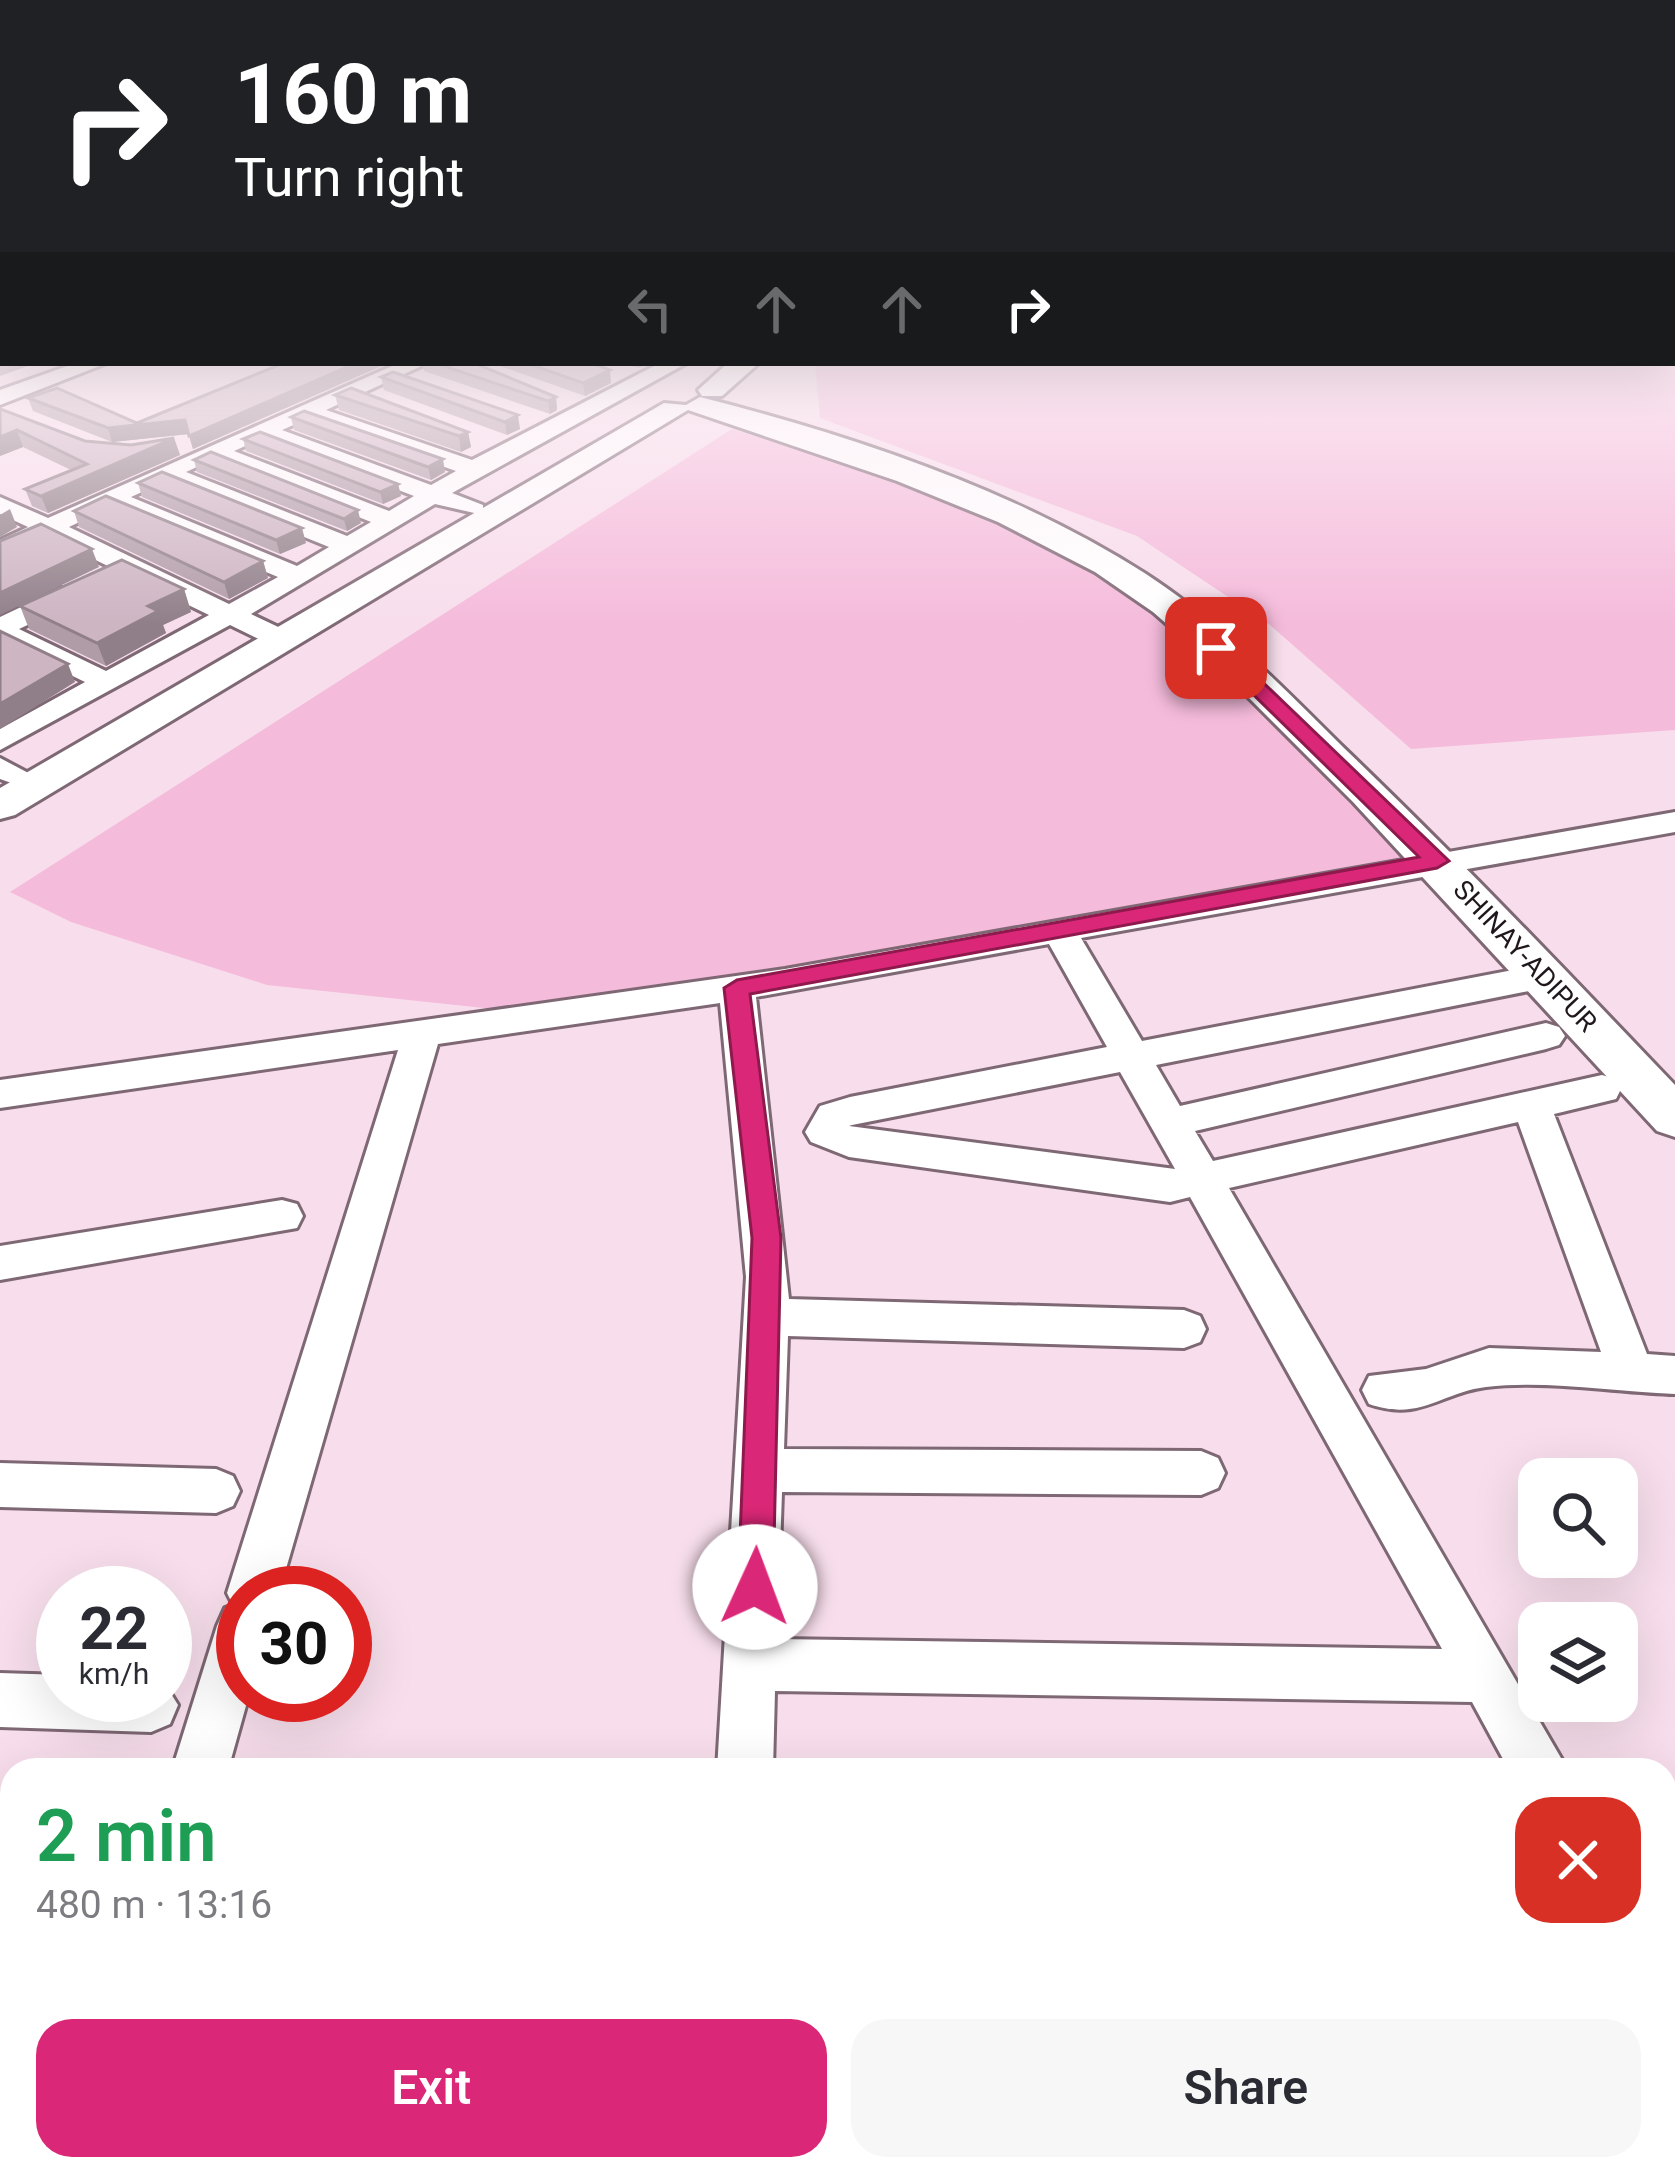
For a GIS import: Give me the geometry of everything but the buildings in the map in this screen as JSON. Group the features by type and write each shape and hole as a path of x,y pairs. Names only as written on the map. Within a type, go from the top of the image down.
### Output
{"main road":[{"path":"274,635 623,422"},
{"path":"5,785 274,635 626,422"},
{"name":"SHINAY-ADIPUR","path":"771,422 968,499 1108,565 1159,599 1453,858 1675,1071"},
{"name":"SHINAY-ADIPUR","path":"1453,858 1544,976 1675,1118"}],"street":[{"path":"141,457 231,422"},
{"path":"0,550 281,422"},
{"path":"337,422 477,470"},
{"path":"0,742 437,495 477,470 497,445 542,422"},
{"path":"262,430 474,510"},
{"path":"214,451 392,521"},
{"path":"165,472 350,546"},
{"path":"112,498 299,576"},
{"path":"0,504 274,635"},
{"path":"0,629 130,566"},
{"path":"0,629 107,682"},
{"path":"0,1094 737,988 1675,822"},
{"path":"1618,831 1675,852"},
{"path":"1059,931 1533,1758"},
{"path":"1544,976 850,1111 834,1116 826,1132 849,1142 1141,1185 1200,1181 1602,1089"},
{"path":"737,988 764,1206 766,1317 746,1758"},
{"path":"261,1566 422,1034"},
{"path":"1168,1123 1546,1036"},
{"path":"1384,1390 1431,1388 1462,1372 1489,1367 1653,1374 1531,1104"},
{"path":"0,1263 282,1216"},
{"path":"766,1317 1184,1329"},
{"path":"760,1470 1201,1473"},
{"path":"0,1485 216,1491"},
{"path":"752,1664 1486,1676"},
{"path":"0,1700 36,1701"},
{"path":"204,1758 216,1716"}],"shaded area":[{"path":"830,422 1675,422 1675,730 1411,749 1270,625 1137,536"},
{"path":"732,429 955,505 1095,572 1161,613 1224,660 1283,715 1419,875 570,1017 267,985 71,922 10,892"}],"route":[{"path":"755,1587 766,1238 737,988 1437,861 1216,648"}]}
